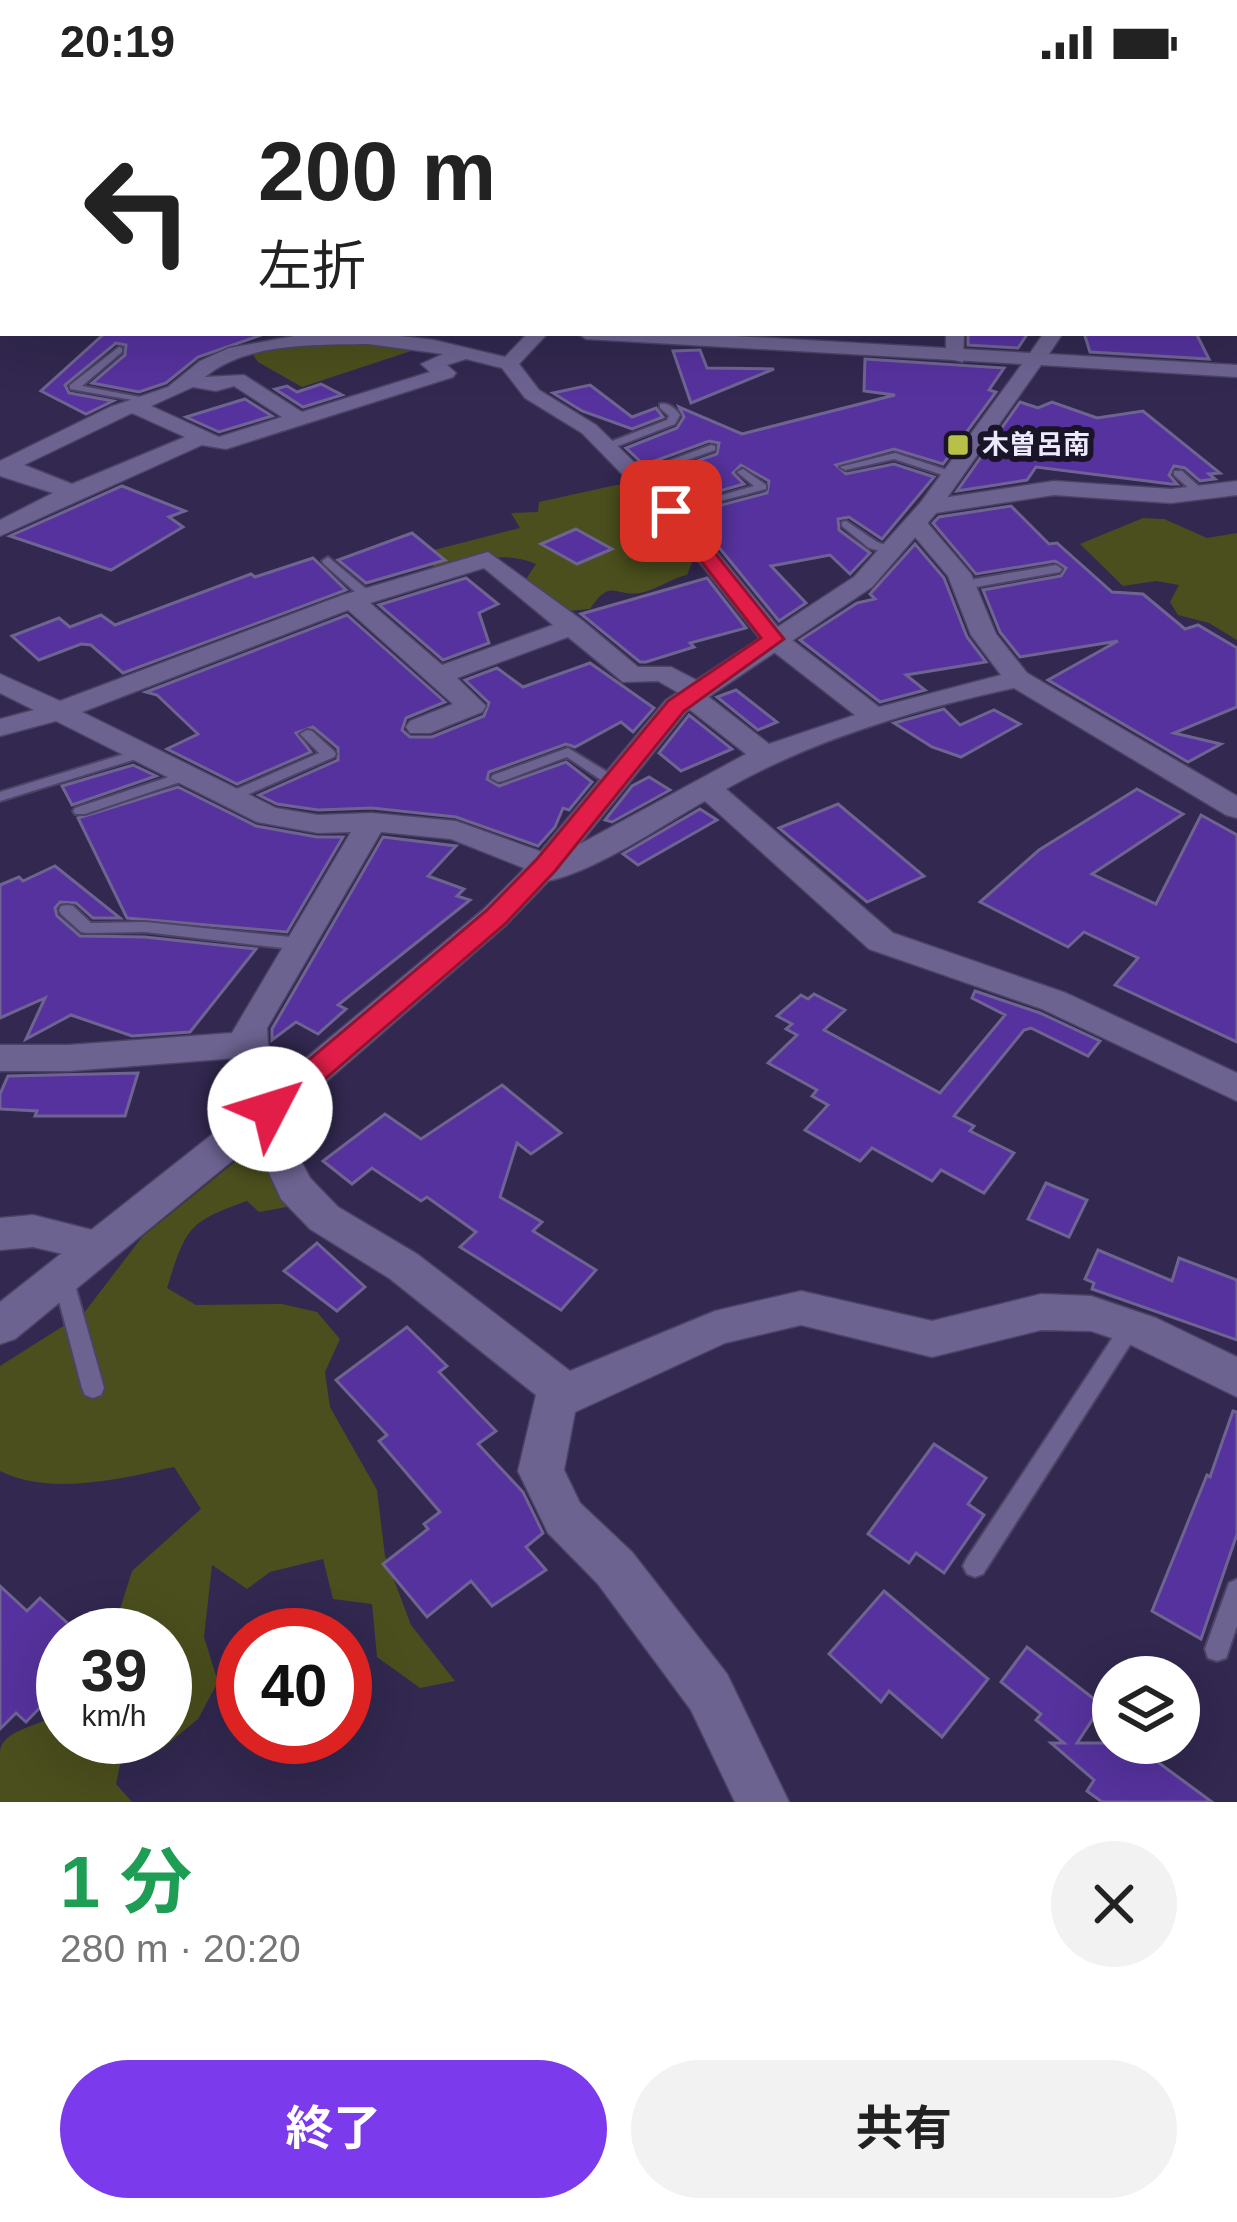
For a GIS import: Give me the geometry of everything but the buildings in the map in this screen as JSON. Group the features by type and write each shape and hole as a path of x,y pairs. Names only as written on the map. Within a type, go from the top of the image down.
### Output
{"street":[{"path":"3,467 190,380 207,365 236,352 306,336 368,338 509,364 532,394 589,429 671,511 774,639 874,717"},
{"path":"509,364 536,336"},
{"path":"685,336 956,358 1237,371"},
{"path":"956,336 956,358"},
{"path":"0,1326 456,953 541,870 661,722 692,693 840,600 923,515 1052,336"},
{"path":"139,403 218,444 446,374 431,364 466,353"},
{"path":"190,380 216,385 237,380 298,418"},
{"path":"0,529 72,492 203,437"},
{"path":"3,467 72,492"},
{"path":"923,515 1054,488 1171,496 1237,488"},
{"path":"923,515 964,585 984,635 1018,680 1237,809"},
{"path":"0,728 57,712 360,598 488,559 632,676 662,673 765,755"},
{"path":"360,598 472,706 420,727"},
{"path":"438,676 574,626"},
{"path":"0,682 268,816 478,835 541,870 568,864 765,755 943,695 1018,680"},
{"path":"709,789 881,941 1054,1001 1237,1088"},
{"path":"372,822 250,1028 262,1116 295,1188 324,1218 403,1266 567,1394"},
{"path":"0,1058 69,1058 250,1044"},
{"path":"0,1234 33,1232 98,1246"},
{"path":"764,1802 710,1692 615,1568 564,1518 541,1471 555,1402 583,1382 745,1316 794,1307 917,1339 950,1338 1043,1311 1086,1310 1237,1378"}],"lane":[{"path":"119,350 74,388 139,403"},
{"path":"606,447 670,422 674,415 664,406"},
{"path":"634,476 711,448"},
{"path":"845,467 895,455 952,475"},
{"path":"671,511 762,487 743,472"},
{"path":"1178,473 1199,493"},
{"path":"846,524 873,545 892,550"},
{"path":"328,560 360,598"},
{"path":"964,585 1056,569"},
{"path":"228,798 329,754 307,734"},
{"path":"498,778 568,752 612,781"},
{"path":"0,797 141,753"},
{"path":"80,811 187,775"},
{"path":"67,910 87,928 145,926 300,944"},
{"path":"62,1275 93,1388"},
{"path":"974,1566 1130,1328"},
{"path":"1217,1648 1237,1591"}],"green space":[{"path":"347,340 420,348 302,387 258,362 251,352"},
{"path":"632,485 674,529 693,560 687,575 640,593 608,591 590,609 567,611 524,582 536,564 500,557 438,570 423,557 426,552 520,528 511,513 538,512 539,502"},
{"path":"1143,518 1164,519 1207,538 1237,533 1237,640 1209,623 1178,615 1170,602 1179,585 1156,581 1123,586 1080,544"},
{"path":"247,1152 262,1154 298,1205 259,1212 247,1201 200,1222 179,1252 167,1288 196,1305 282,1304 317,1312 340,1339 325,1372 330,1407 377,1490 385,1556 411,1625 455,1681 420,1688 377,1657 372,1604 333,1599 323,1559 270,1572 247,1589 212,1565 204,1637 216,1686 192,1724 192,1608 120,1608 132,1571 201,1509 174,1467 63,1484 0,1471 0,1366 84,1313 142,1237"},
{"path":"36,1724 36,1764 120,1764 116,1784 132,1802 0,1802 0,1751 18,1731"}],"place":[{"name":"木曽呂南","path":"958,445"}],"route":[{"path":"270,1109 495,917 546,865 676,706 774,639 671,511"}]}
